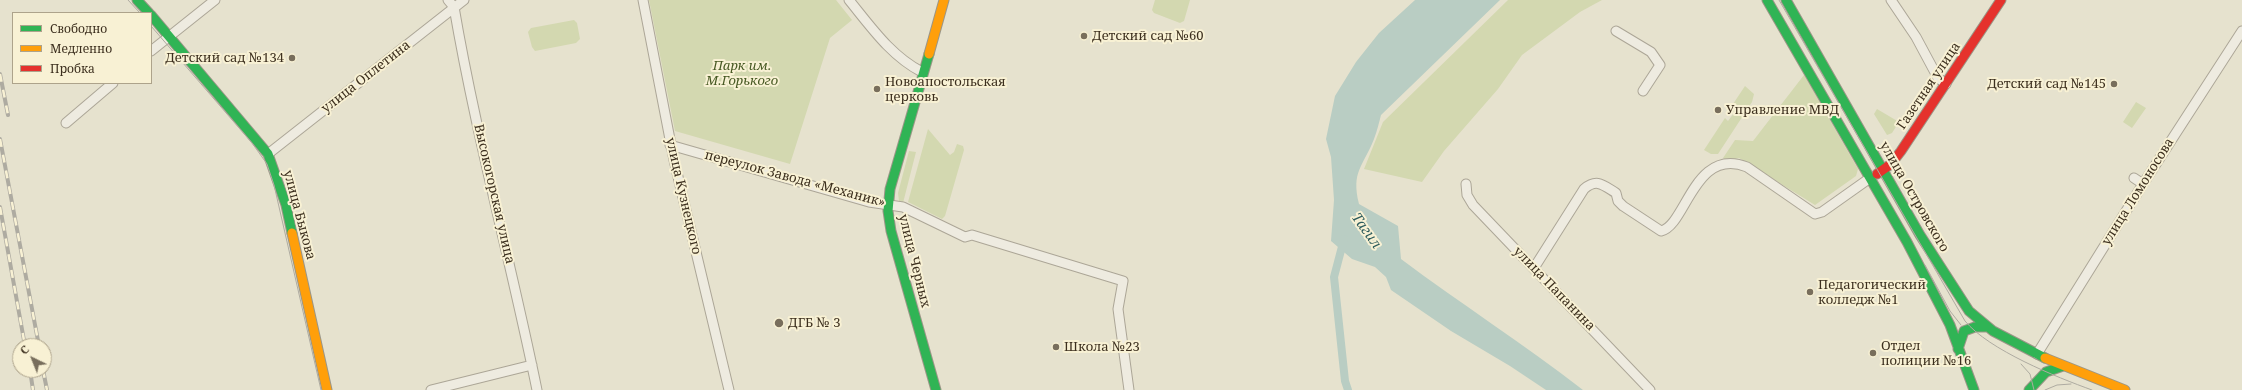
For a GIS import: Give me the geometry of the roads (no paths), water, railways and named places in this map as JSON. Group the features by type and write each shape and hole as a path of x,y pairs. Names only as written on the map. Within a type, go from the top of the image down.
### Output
{"main road":[{"path":"137,0 148,12"},
{"name":"улица Черных","path":"936,390 891,231 889,204 890,188 922,72 944,0"},
{"path":"1767,0 1907,242 1950,325 1974,390"},
{"name":"улица Островского","path":"1786,0 1956,293 1969,311 1988,327 2037,354 2063,366 2125,390"},
{"name":"Газетная улица","path":"1870,178 1884,170 1901,151 2001,0"},
{"name":"улица Быкова","path":"152,16 268,154 286,205 327,390"},
{"path":"1958,348 1964,331 1975,327 1988,327"},
{"path":"2029,390 2046,372 2063,366"}],"street":[{"path":"152,50 215,0"},
{"name":"Высокогорская улица","path":"448,0 454,7 477,120 532,365 536,390"},
{"name":"улица Оплетина","path":"268,154 464,0"},
{"name":"улица Кузнецкого","path":"643,0 670,145 729,390"},
{"path":"849,0 881,40 906,63 922,72"},
{"path":"1891,0 1916,37 1938,78 1946,84"},
{"path":"1616,31 1651,52 1660,65 1643,91"},
{"name":"улица Ломоносова","path":"2037,354 2143,184 2242,31"},
{"path":"66,123 112,84"},
{"name":"переулок Завода «Механик»","path":"670,145 869,202 903,207 965,237 972,235 1123,281 1118,309 1129,390"},
{"path":"1534,268 1584,189 1594,182 1600,182 1616,193 1618,201 1623,206 1661,231 1670,226 1702,178 1722,166 1739,164 1747,167 1815,214 1822,212 1870,178"},
{"path":"2134,178 2143,184"},
{"name":"улица Папанина","path":"1466,184 1467,195 1472,205 1650,390"},
{"path":"430,390 532,365"}],"water":[{"name":"Тагил","path":"1415,0 1500,0 1381,115 1374,139 1357,176 1356,184 1359,204 1398,226 1401,259 1538,356 1583,390 1546,390 1510,366 1451,331 1391,290 1386,277 1375,267 1352,259 1331,241 1334,200 1331,157 1326,139 1335,96 1356,62 1379,33"}],"waterway":[{"path":"1344,239 1334,277 1345,381 1348,390"}],"tram line":[{"path":"128,0 139,12"},
{"path":"1779,0 1965,321 1976,332 1990,342 2024,362 2092,390"},
{"path":"152,27 252,143 267,164 274,185 321,390"},
{"path":"1925,265 1950,311 1961,325"},
{"path":"2021,364 2030,374 2034,390"},
{"path":"2045,390 2057,385 2071,384"}],"railway":[{"path":"0,74 8,115"},
{"path":"0,139 37,338"},
{"path":"0,207 24,338"},
{"path":"31,378 33,390"},
{"path":"45,378 47,390"}],"place":[{"name":"Детский сад №60","path":"1084,36"},
{"name":"Детский сад №134","path":"292,58"},
{"name":"Детский сад №145","path":"2114,84"},
{"name":"Новоапостольская церковь","path":"877,89"},
{"name":"Управление МВД","path":"1718,110"},
{"name":"Педагогический колледж №1","path":"1810,292"},
{"name":"ДГБ № 3","path":"779,323"},
{"name":"Школа №23","path":"1056,347"},
{"name":"Отдел полиции №16","path":"1873,353"}],"park label":[{"name":"Парк им. М.Горького","path":"742,74"}]}
